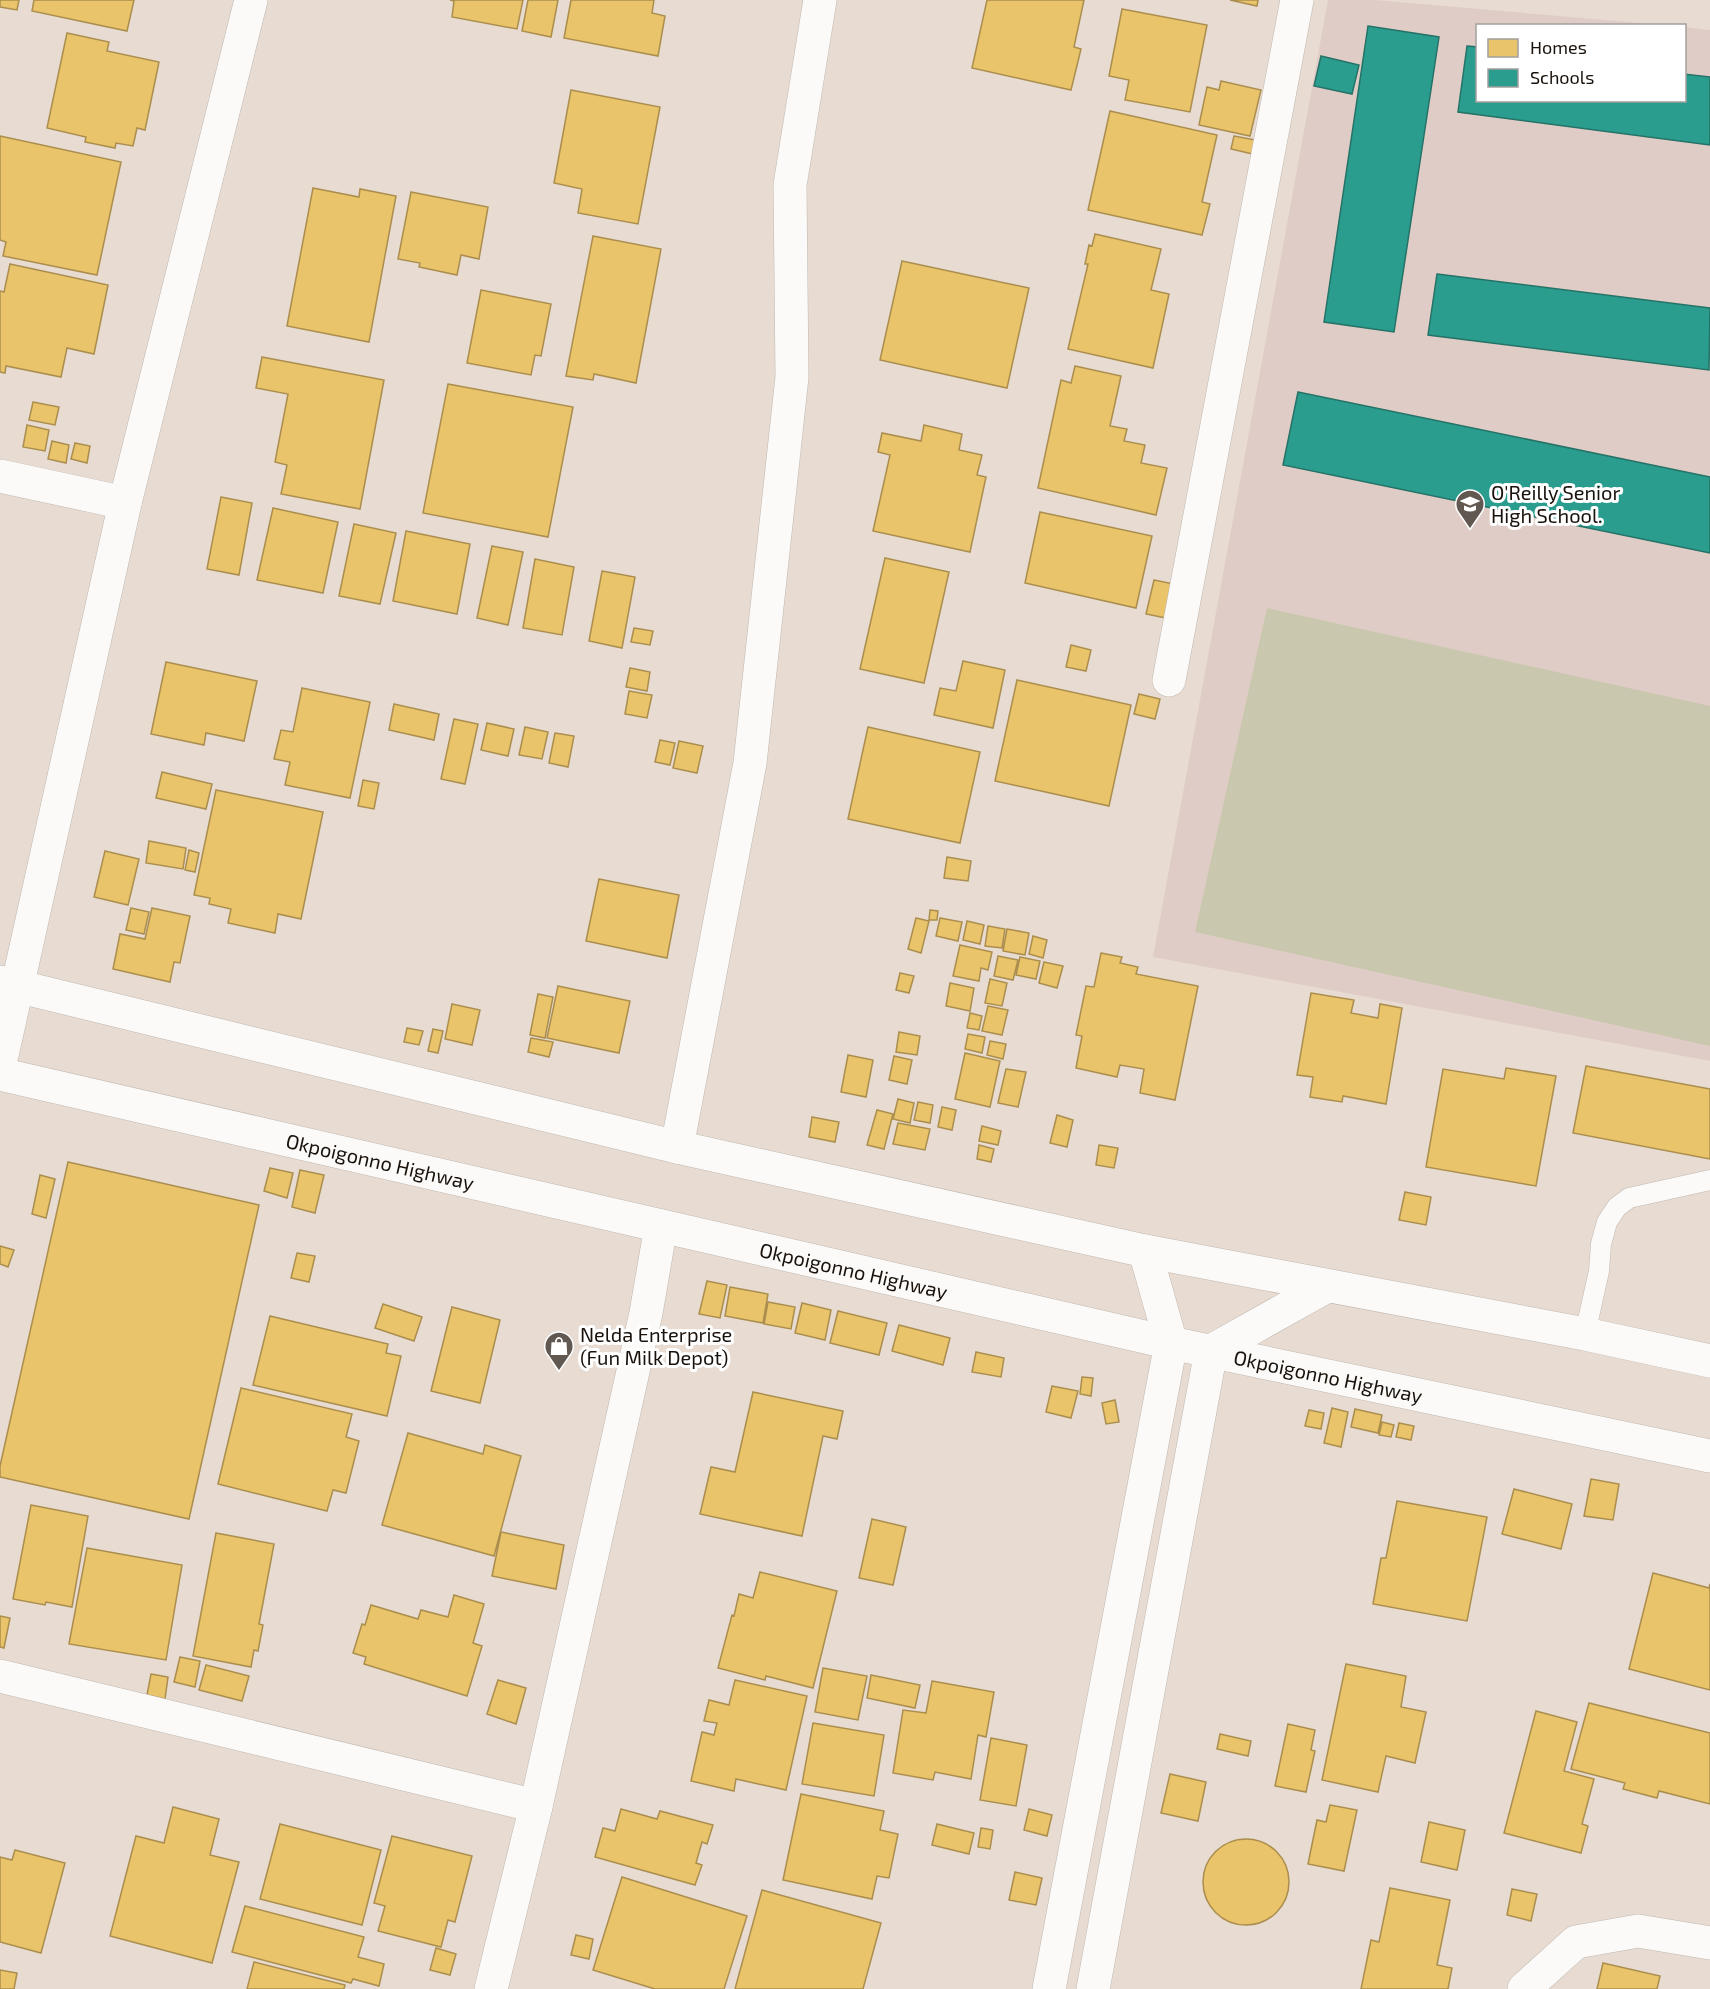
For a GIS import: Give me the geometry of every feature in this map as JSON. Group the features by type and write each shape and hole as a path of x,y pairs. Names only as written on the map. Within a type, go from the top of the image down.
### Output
{"street":[{"path":"0,1064 9,984 125,503 251,0"},
{"path":"677,1147 750,763 792,377 790,184 820,0"},
{"path":"1169,680 1297,0"},
{"path":"0,476 125,503"},
{"path":"9,984 677,1147 1145,1251 1585,1334 1710,1361"},
{"name":"Okpoigonno Highway","path":"0,1074 1172,1344 1710,1456"},
{"path":"491,1989 536,1806 646,1313 661,1226"},
{"path":"1048,1989 1172,1344 1145,1251"},
{"path":"1093,1989 1211,1351 1327,1286"},
{"path":"0,1676 536,1806"},
{"path":"1524,1989 1576,1942 1638,1931 1710,1943"}],"lane":[{"path":"1585,1334 1599,1271 1601,1244 1607,1222 1617,1207 1629,1198 1710,1180"}],"shaded area":[{"name":"O'Reilly Senior High School.","path":"1328,0 1375,0 1652,24 1476,24 1476,102 1686,102 1686,27 1710,30 1710,1061 1153,957"}],"green space":[{"path":"1267,608 1710,706 1710,1046 1195,932"}],"building: Homes":[{"path":"0,0 19,0 17,10 0,7"},
{"path":"34,0 134,0 127,31 32,11"},
{"path":"450,0 523,0 517,29 452,17 454,1"},
{"path":"528,0 558,0 551,37 522,31"},
{"path":"571,0 654,0 652,13 665,16 658,56 564,38"},
{"path":"987,0 1084,0 1074,47 1081,49 1071,90 972,68"},
{"path":"1230,0 1258,0 1257,6"},
{"path":"1122,9 1207,25 1190,112 1125,100 1129,80 1109,76"},
{"path":"67,33 109,42 107,51 159,62 145,130 137,128 133,146 116,143 115,148 85,142 86,137 47,128"},
{"path":"1221,81 1261,90 1250,136 1199,125 1207,87 1219,90"},
{"path":"571,90 660,107 638,224 578,213 582,189 554,183"},
{"path":"1110,111 1217,135 1202,202 1210,204 1202,235 1088,210"},
{"path":"0,136 121,162 97,275 3,256 6,242 0,240"},
{"path":"1234,136 1261,141 1257,155 1231,149"},
{"path":"313,188 359,197 360,189 396,196 369,342 287,326"},
{"path":"411,192 488,207 479,259 461,255 457,275 419,267 420,263 398,259"},
{"path":"1095,234 1161,249 1151,290 1169,294 1153,368 1068,349 1088,264 1085,264 1089,245 1092,246"},
{"path":"593,236 661,249 636,383 594,374 593,380 566,376"},
{"path":"902,261 1029,288 1007,388 880,360"},
{"path":"10,264 108,285 94,354 67,348 61,377 6,366 5,373 0,372 0,291 4,292"},
{"path":"481,290 551,304 541,356 535,355 531,375 467,363"},
{"path":"262,357 384,380 360,509 281,494 287,465 275,462 288,394 256,388"},
{"path":"1075,366 1121,376 1110,426 1127,429 1124,441 1145,445 1141,463 1167,468 1156,515 1038,488 1061,380 1071,383"},
{"path":"448,384 573,407 548,537 423,513"},
{"path":"33,402 59,407 55,425 29,420"},
{"path":"27,425 49,430 45,451 23,447"},
{"path":"924,425 962,434 959,450 982,455 977,475 986,477 970,552 873,531 890,455 878,452 882,433 921,441"},
{"path":"52,441 69,445 66,463 48,459"},
{"path":"75,443 90,446 87,463 71,459"},
{"path":"221,497 252,503 239,575 207,569"},
{"path":"273,508 338,522 323,593 257,580"},
{"path":"1040,512 1152,536 1136,608 1025,583"},
{"path":"354,524 396,533 380,604 339,596"},
{"path":"406,531 470,544 457,614 393,601"},
{"path":"492,546 523,552 508,625 477,618"},
{"path":"885,558 949,572 924,683 860,669"},
{"path":"535,559 574,567 562,635 523,628"},
{"path":"602,571 635,577 622,648 589,641"},
{"path":"1154,580 1184,586 1176,620 1146,614"},
{"path":"634,628 653,631 650,645 631,642"},
{"path":"1071,645 1091,650 1086,671 1066,667"},
{"path":"963,661 1005,670 993,728 934,715 940,688 956,691"},
{"path":"166,662 257,681 244,741 206,733 204,745 151,734"},
{"path":"630,668 650,672 647,691 626,687"},
{"path":"1017,680 1131,705 1109,806 995,781"},
{"path":"302,688 370,702 350,798 285,785 290,762 274,759 281,730 293,732"},
{"path":"629,691 652,695 647,718 625,714"},
{"path":"1139,694 1160,699 1155,719 1134,714"},
{"path":"394,704 439,714 434,740 389,730"},
{"path":"454,719 478,724 465,784 441,779"},
{"path":"487,723 514,729 508,756 481,750"},
{"path":"525,727 548,732 542,759 519,755"},
{"path":"868,727 980,752 960,843 848,819"},
{"path":"555,733 574,736 568,767 549,763"},
{"path":"660,740 675,743 670,765 655,762"},
{"path":"679,741 703,746 697,773 673,768"},
{"path":"162,772 212,784 206,809 156,798"},
{"path":"363,780 379,783 374,809 358,806"},
{"path":"216,790 323,812 301,919 278,914 275,933 228,923 231,909 209,904 210,898 194,895"},
{"path":"149,841 186,848 183,869 146,863"},
{"path":"189,850 199,853 195,872 185,870"},
{"path":"105,851 139,859 128,905 94,897"},
{"path":"947,857 971,861 968,881 944,878"},
{"path":"599,879 679,895 667,958 586,941"},
{"path":"131,908 149,912 144,934 126,930"},
{"path":"152,908 190,916 180,963 174,962 170,982 113,969 120,934 145,939"},
{"path":"930,910 938,911 937,920 929,920"},
{"path":"916,918 929,921 921,953 908,949"},
{"path":"940,918 962,922 958,941 936,936"},
{"path":"967,921 984,925 980,944 963,940"},
{"path":"988,926 1005,929 1002,948 985,946"},
{"path":"1007,929 1029,933 1025,955 1003,951"},
{"path":"1033,936 1047,940 1043,958 1029,954"},
{"path":"960,945 992,952 988,970 981,968 979,981 953,976"},
{"path":"1101,953 1122,957 1120,963 1138,967 1136,974 1198,986 1175,1100 1140,1093 1144,1069 1120,1065 1117,1077 1076,1068 1082,1036 1076,1035 1086,986 1094,987"},
{"path":"998,956 1018,960 1013,980 994,976"},
{"path":"1020,957 1040,961 1036,979 1016,975"},
{"path":"1044,962 1063,966 1057,988 1039,983"},
{"path":"900,973 914,976 909,993 896,990"},
{"path":"990,979 1007,983 1002,1006 985,1003"},
{"path":"950,983 974,988 970,1011 946,1006"},
{"path":"558,986 630,1001 619,1053 547,1038"},
{"path":"1311,993 1354,1000 1351,1013 1378,1018 1380,1004 1402,1008 1386,1104 1343,1096 1342,1102 1310,1097 1313,1077 1297,1075"},
{"path":"538,994 553,997 545,1038 530,1035"},
{"path":"452,1004 480,1010 472,1045 445,1039"},
{"path":"988,1006 1008,1010 1002,1035 982,1031"},
{"path":"970,1013 982,1016 979,1030 967,1028"},
{"path":"407,1028 423,1031 419,1045 404,1042"},
{"path":"433,1029 443,1031 438,1053 428,1051"},
{"path":"899,1032 920,1036 917,1055 896,1052"},
{"path":"968,1034 985,1037 982,1053 965,1049"},
{"path":"531,1038 553,1042 549,1057 528,1052"},
{"path":"990,1041 1006,1044 1003,1059 987,1055"},
{"path":"965,1053 1000,1061 990,1107 955,1099"},
{"path":"848,1055 873,1060 866,1097 841,1092"},
{"path":"894,1056 912,1060 907,1084 889,1080"},
{"path":"1586,1066 1710,1089 1710,1159 1573,1133"},
{"path":"1506,1068 1556,1076 1536,1186 1426,1167 1443,1069 1504,1079"},
{"path":"1006,1069 1026,1072 1018,1107 998,1103"},
{"path":"898,1099 914,1103 910,1123 893,1119"},
{"path":"918,1102 933,1105 930,1123 914,1120"},
{"path":"942,1107 956,1110 952,1130 938,1127"},
{"path":"877,1110 893,1114 884,1149 867,1145"},
{"path":"1057,1115 1073,1120 1067,1147 1050,1143"},
{"path":"812,1117 839,1122 835,1142 809,1137"},
{"path":"898,1123 930,1129 925,1150 893,1144"},
{"path":"982,1126 1001,1131 998,1145 979,1141"},
{"path":"979,1145 994,1149 991,1162 977,1159"},
{"path":"1099,1145 1118,1148 1114,1168 1096,1165"},
{"path":"68,1162 259,1205 189,1519 0,1477 0,1466"},
{"path":"270,1168 293,1173 287,1198 264,1191"},
{"path":"300,1170 324,1175 315,1213 292,1207"},
{"path":"40,1175 55,1179 46,1218 32,1214"},
{"path":"1405,1192 1431,1197 1426,1225 1399,1220"},
{"path":"0,1246 14,1250 8,1267 0,1264"},
{"path":"297,1253 315,1256 309,1282 291,1278"},
{"path":"707,1281 727,1285 720,1318 699,1314"},
{"path":"730,1287 768,1294 763,1323 725,1316"},
{"path":"768,1302 795,1307 791,1329 764,1324"},
{"path":"802,1303 831,1310 825,1340 795,1333"},
{"path":"383,1304 422,1317 414,1341 375,1328"},
{"path":"452,1307 500,1320 480,1403 431,1391"},
{"path":"838,1311 887,1323 879,1355 830,1343"},
{"path":"270,1316 388,1344 386,1353 401,1356 387,1416 253,1385"},
{"path":"899,1325 950,1338 943,1365 892,1351"},
{"path":"976,1352 1004,1358 1001,1377 972,1372"},
{"path":"1082,1377 1093,1378 1091,1396 1080,1394"},
{"path":"1052,1386 1078,1391 1071,1418 1046,1412"},
{"path":"241,1388 352,1414 346,1437 359,1441 346,1493 333,1490 327,1511 218,1484"},
{"path":"753,1392 843,1411 837,1439 823,1436 802,1536 700,1514 711,1467 735,1472"},
{"path":"1115,1400 1119,1422 1106,1424 1102,1403"},
{"path":"1332,1408 1348,1412 1341,1447 1324,1443"},
{"path":"1355,1409 1382,1415 1378,1433 1351,1427"},
{"path":"1309,1410 1324,1413 1321,1429 1305,1426"},
{"path":"1382,1422 1394,1425 1391,1437 1379,1435"},
{"path":"1399,1423 1414,1426 1411,1440 1396,1437"},
{"path":"408,1433 483,1454 485,1445 521,1456 494,1556 382,1525"},
{"path":"1591,1479 1619,1484 1613,1520 1584,1516"},
{"path":"1514,1489 1572,1504 1561,1549 1502,1534"},
{"path":"1397,1501 1487,1517 1467,1621 1373,1604 1381,1558 1386,1558"},
{"path":"31,1505 88,1516 72,1607 13,1599"},
{"path":"872,1519 906,1527 893,1585 859,1578"},
{"path":"501,1532 564,1545 556,1589 492,1576"},
{"path":"216,1533 274,1544 259,1624 263,1625 258,1651 254,1650 251,1667 193,1656"},
{"path":"87,1548 182,1565 166,1660 69,1644"},
{"path":"760,1572 837,1591 813,1688 766,1676 765,1680 718,1668 739,1594 753,1598"},
{"path":"1653,1573 1709,1588 1710,1584 1710,1690 1629,1669"},
{"path":"454,1595 484,1604 473,1643 482,1646 467,1696 364,1664 366,1657 353,1653 371,1605 418,1619 421,1610 448,1617"},
{"path":"0,1616 10,1618 4,1648 0,1647"},
{"path":"180,1657 200,1661 195,1687 174,1682"},
{"path":"1346,1664 1406,1676 1401,1707 1426,1712 1415,1763 1386,1756 1378,1792 1322,1780"},
{"path":"206,1665 249,1676 242,1701 199,1690"},
{"path":"823,1668 867,1676 858,1720 815,1712"},
{"path":"151,1674 168,1677 165,1699 147,1695"},
{"path":"871,1675 920,1685 915,1708 867,1698"},
{"path":"498,1680 526,1688 516,1724 487,1714"},
{"path":"735,1680 807,1696 786,1790 736,1779 734,1791 691,1781 702,1732 714,1735 717,1723 704,1721 709,1700 729,1705"},
{"path":"932,1681 994,1692 986,1737 978,1735 971,1779 935,1772 933,1780 893,1773 903,1710 926,1713"},
{"path":"1589,1703 1710,1733 1710,1804 1659,1791 1657,1798 1623,1789 1625,1783 1571,1769"},
{"path":"1536,1711 1577,1722 1564,1771 1594,1779 1582,1824 1588,1826 1581,1853 1504,1833"},
{"path":"813,1723 884,1735 874,1796 802,1784"},
{"path":"1288,1724 1315,1730 1311,1750 1315,1751 1306,1792 1275,1786"},
{"path":"1220,1734 1251,1741 1248,1756 1217,1749"},
{"path":"991,1738 1027,1745 1016,1806 980,1800"},
{"path":"1170,1774 1206,1782 1198,1821 1161,1813"},
{"path":"801,1794 884,1811 880,1830 898,1834 889,1878 877,1876 872,1899 783,1880"},
{"path":"1330,1805 1357,1810 1344,1871 1308,1864 1317,1820 1326,1822"},
{"path":"173,1807 219,1819 210,1855 239,1862 212,1963 110,1936 136,1836 164,1843"},
{"path":"621,1809 657,1819 660,1811 713,1825 707,1844 702,1842 696,1863 702,1865 695,1885 595,1857 603,1828 615,1831"},
{"path":"1029,1809 1052,1815 1047,1836 1024,1830"},
{"path":"1429,1822 1465,1830 1457,1870 1421,1862"},
{"path":"280,1824 381,1850 362,1925 260,1899"},
{"path":"937,1824 974,1833 969,1854 932,1845"},
{"path":"981,1828 993,1830 990,1849 978,1847"},
{"path":"392,1836 472,1856 455,1922 448,1920 441,1947 378,1931 385,1906 374,1903"},
{"path":"1238,1839 1254,1839 1277,1851 1286,1865 1289,1882 1286,1899 1277,1913 1254,1925 1238,1925 1222,1918 1210,1906 1203,1890 1203,1874 1210,1858 1222,1846"},
{"path":"15,1850 65,1863 41,1953 0,1942 0,1857 12,1860"},
{"path":"1015,1872 1042,1878 1036,1905 1009,1900"},
{"path":"622,1877 747,1916 724,1989 655,1989 593,1970"},
{"path":"1390,1888 1450,1900 1437,1965 1452,1968 1448,1989 1361,1989 1371,1940 1379,1942"},
{"path":"1512,1889 1537,1894 1531,1921 1507,1915"},
{"path":"762,1890 881,1923 863,1989 735,1989"},
{"path":"245,1906 364,1937 358,1957 384,1964 379,1986 353,1979 351,1983 232,1952"},
{"path":"576,1935 593,1939 589,1959 571,1955"},
{"path":"436,1948 456,1954 450,1975 430,1970"},
{"path":"254,1962 345,1985 344,1989 247,1989"},
{"path":"1603,1963 1660,1976 1657,1989 1597,1989"},
{"path":"0,1970 17,1973 14,1989 0,1989"}],"building: Schools":[{"path":"1368,26 1439,37 1394,332 1324,322"},
{"path":"1467,46 1476,47 1476,102 1686,102 1686,74 1710,77 1710,145 1458,112"},
{"path":"1321,56 1359,65 1352,94 1314,86"},
{"path":"1437,274 1710,308 1709,370 1428,335"},
{"path":"1298,392 1710,477 1710,553 1283,465"}],"place":[{"name":"O'Reilly Senior High School.","path":"1470,530"},
{"name":"Nelda Enterprise (Fun Milk Depot)","path":"559,1372"}]}
